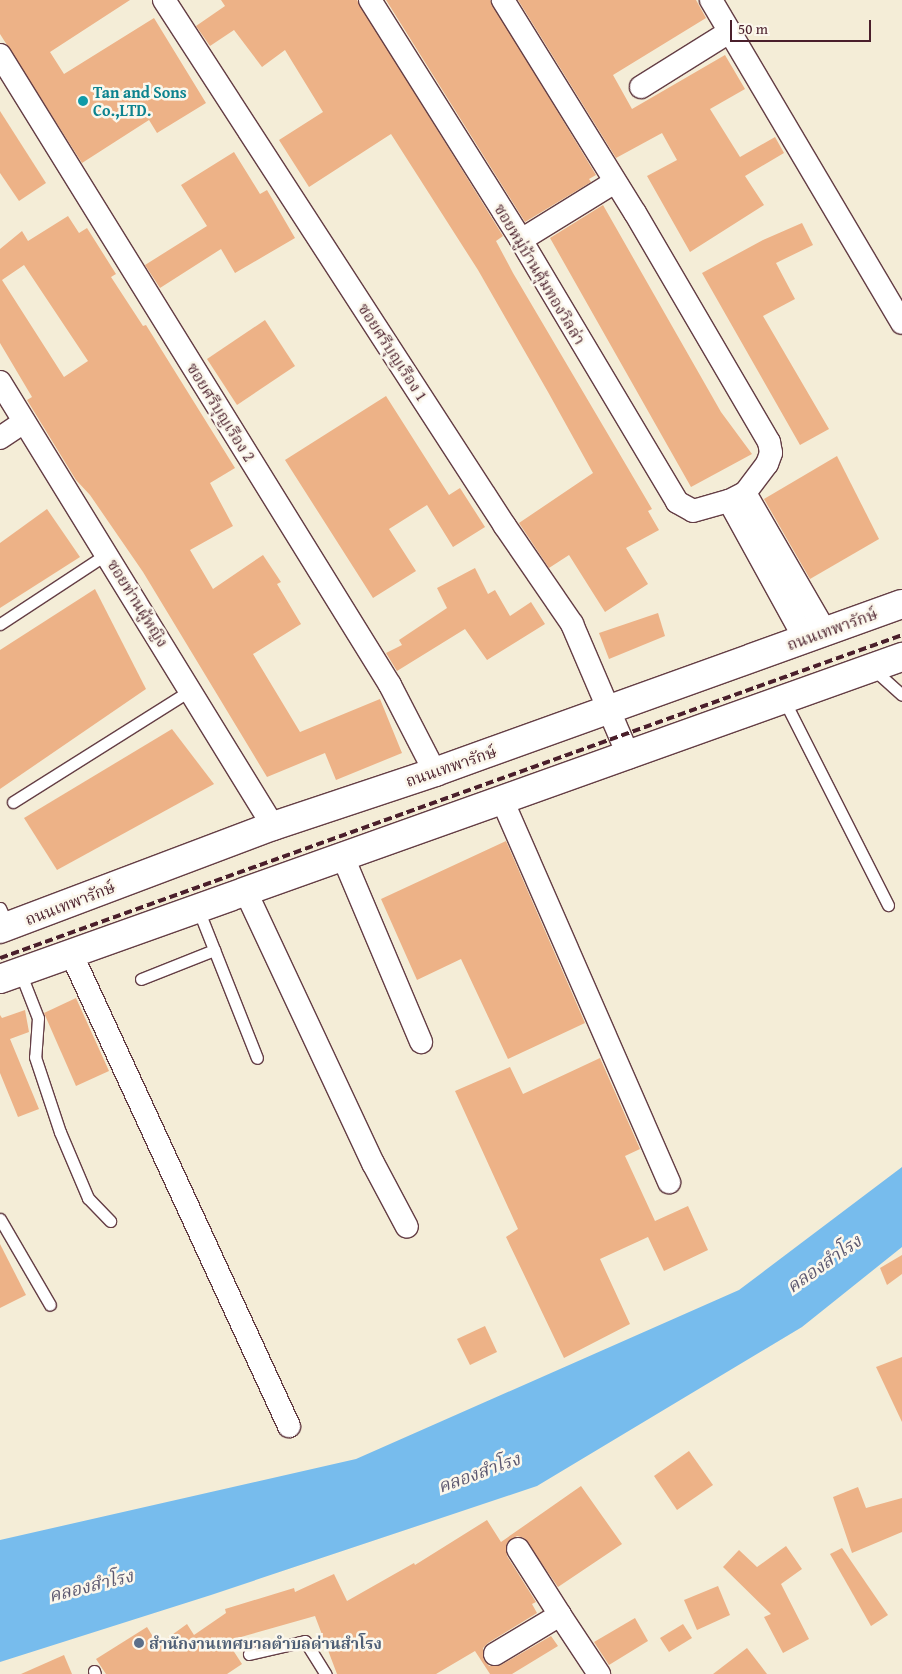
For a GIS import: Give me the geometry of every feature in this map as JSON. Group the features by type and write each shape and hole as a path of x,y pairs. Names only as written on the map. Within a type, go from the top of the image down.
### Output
{"main road":[{"name":"ถนนเทพารักษ์","path":"3,921 435,772 902,604"},
{"path":"10,976 197,907 629,757 902,657"}],"street":[{"name":"ซอยศรีบุญเรือง 1","path":"164,0 505,526 572,624 629,757"},
{"name":"ซอยหมู่บ้านคุ้มทองวิลล่า","path":"370,0 521,240 677,502 693,511 737,497"},
{"path":"503,0 615,182 769,442 772,453 767,464 737,497 815,635"},
{"path":"710,0 902,323"},
{"path":"641,87 729,32"},
{"name":"ซอยศรีบุญเรือง 2","path":"0,55 390,685 435,772"},
{"path":"521,240 615,182"},
{"name":"ซอยท่านผู้หญิง","path":"0,382 108,553 274,826"},
{"path":"0,438 24,422"},
{"path":"503,802 669,1182"},
{"path":"343,857 421,1042"},
{"path":"246,890 373,1163 407,1227"},
{"path":"71,953 289,1426"},
{"path":"518,1549 599,1674"},
{"path":"495,1654 560,1615"}],"lane":[{"path":"0,624 108,553"},
{"path":"872,668 902,695"},
{"path":"13,802 191,690"},
{"path":"784,700 888,905"},
{"path":"197,907 258,1058"},
{"path":"141,979 214,950"},
{"path":"10,976 38,1018 35,1057 60,1132 88,1198 110,1221"},
{"path":"0,1219 50,1306"},
{"path":"249,1654 304,1641 326,1674"}],"water":[{"name":"คลองสำโรง","path":"902,1167 902,1247 802,1327 537,1486 211,1595 0,1662 0,1540 356,1459 739,1290"}],"building":[{"path":"0,0 130,0 50,52 64,74 154,18 206,103 157,133 149,120 82,163 0,34"},
{"path":"221,0 357,0 503,236 496,241 513,273 652,509 648,511 659,530 626,548 648,584 605,612 569,555 549,568 519,523 593,473 478,270 391,134 309,187 279,140 323,112 285,50 262,67 234,30 210,46 196,26 225,6"},
{"path":"386,0 490,0 596,175 589,179 591,182 525,222"},
{"path":"518,0 696,0 706,18 613,75 632,109 725,55 745,89 710,109 740,157 775,137 784,153 745,176 764,205 690,252 647,176 677,160 662,133 616,158"},
{"path":"0,111 46,183 19,201 0,173"},
{"path":"234,152 260,194 267,190 295,238 235,273 221,249 160,288 145,265 207,226 181,185"},
{"path":"603,205 721,412 752,454 691,487 550,238"},
{"path":"68,216 79,233 87,228 116,274 111,277 143,326 146,325 235,468 210,483 233,526 190,550 213,589 263,555 281,582 277,584 301,624 253,654 300,732 380,699 402,753 336,780 325,753 267,777 143,572 90,495 76,480 27,400 32,397 0,343 0,249 22,231 28,241","holes":["24,265 88,361 64,377 2,280"]},
{"path":"802,223 813,245 776,263 795,299 763,316 829,429 800,445 702,273 763,240"},
{"path":"265,320 295,366 237,405 207,359"},
{"path":"386,396 449,495 460,488 485,527 453,547 427,505 389,529 416,571 373,598 285,460"},
{"path":"837,456 879,539 810,579 764,499"},
{"path":"47,509 80,557 0,608 0,543"},
{"path":"475,568 488,594 495,590 510,616 531,602 545,624 487,660 465,629 397,671 386,653 402,645 399,640 447,608 437,588"},
{"path":"95,589 146,689 0,789 0,650"},
{"path":"658,613 665,636 609,659 599,633"},
{"path":"172,729 214,784 57,870 24,818"},
{"path":"506,841 585,1023 508,1059 461,959 417,980 381,899"},
{"path":"76,998 109,1071 76,1086 44,1013"},
{"path":"25,1010 29,1032 10,1039 39,1109 18,1117 0,1073 0,1015 2,1018"},
{"path":"600,1058 640,1149 625,1156 655,1221 688,1206 708,1250 664,1271 648,1237 600,1259 630,1324 564,1358 506,1237 518,1229 455,1091 510,1067 523,1094"},
{"path":"0,1244 26,1295 0,1308"},
{"path":"902,1255 902,1274 887,1285 880,1268"},
{"path":"485,1326 497,1352 470,1365 457,1339"},
{"path":"902,1357 902,1422 876,1367"},
{"path":"689,1451 713,1485 677,1510 654,1476"},
{"path":"581,1486 622,1544 558,1587 524,1538 517,1536 507,1543 507,1556 536,1602 532,1604 537,1613 488,1643 483,1648 484,1660 489,1666 501,1665 551,1636 558,1646 512,1674 490,1674 475,1651 436,1674 337,1674 315,1616 227,1641 242,1664 227,1674 106,1674 96,1659 147,1627 158,1645 187,1624 194,1635 226,1613 225,1609 294,1588 295,1592 334,1574 347,1601 414,1563 415,1565 487,1520 501,1542"},
{"path":"858,1487 866,1508 902,1498 902,1532 852,1553 833,1497"},
{"path":"786,1546 802,1569 781,1584 809,1639 783,1653 764,1617 771,1614 723,1567 739,1550 757,1567"},
{"path":"842,1548 888,1615 871,1626 830,1554"},
{"path":"718,1586 730,1615 697,1630 684,1600"},
{"path":"635,1618 648,1641 609,1665 594,1642"},
{"path":"683,1624 692,1638 669,1652 660,1638"},
{"path":"747,1648 767,1674 713,1674"},
{"path":"64,1655 72,1674 21,1674"}],"railway":[{"path":"0,958 902,635"}],"place":[{"name":"Tan and Sons Co.,LTD.","path":"83,101"},
{"name":"สำนักงานเทศบาลตำบลด่านสำโรง","path":"139,1643"}]}
